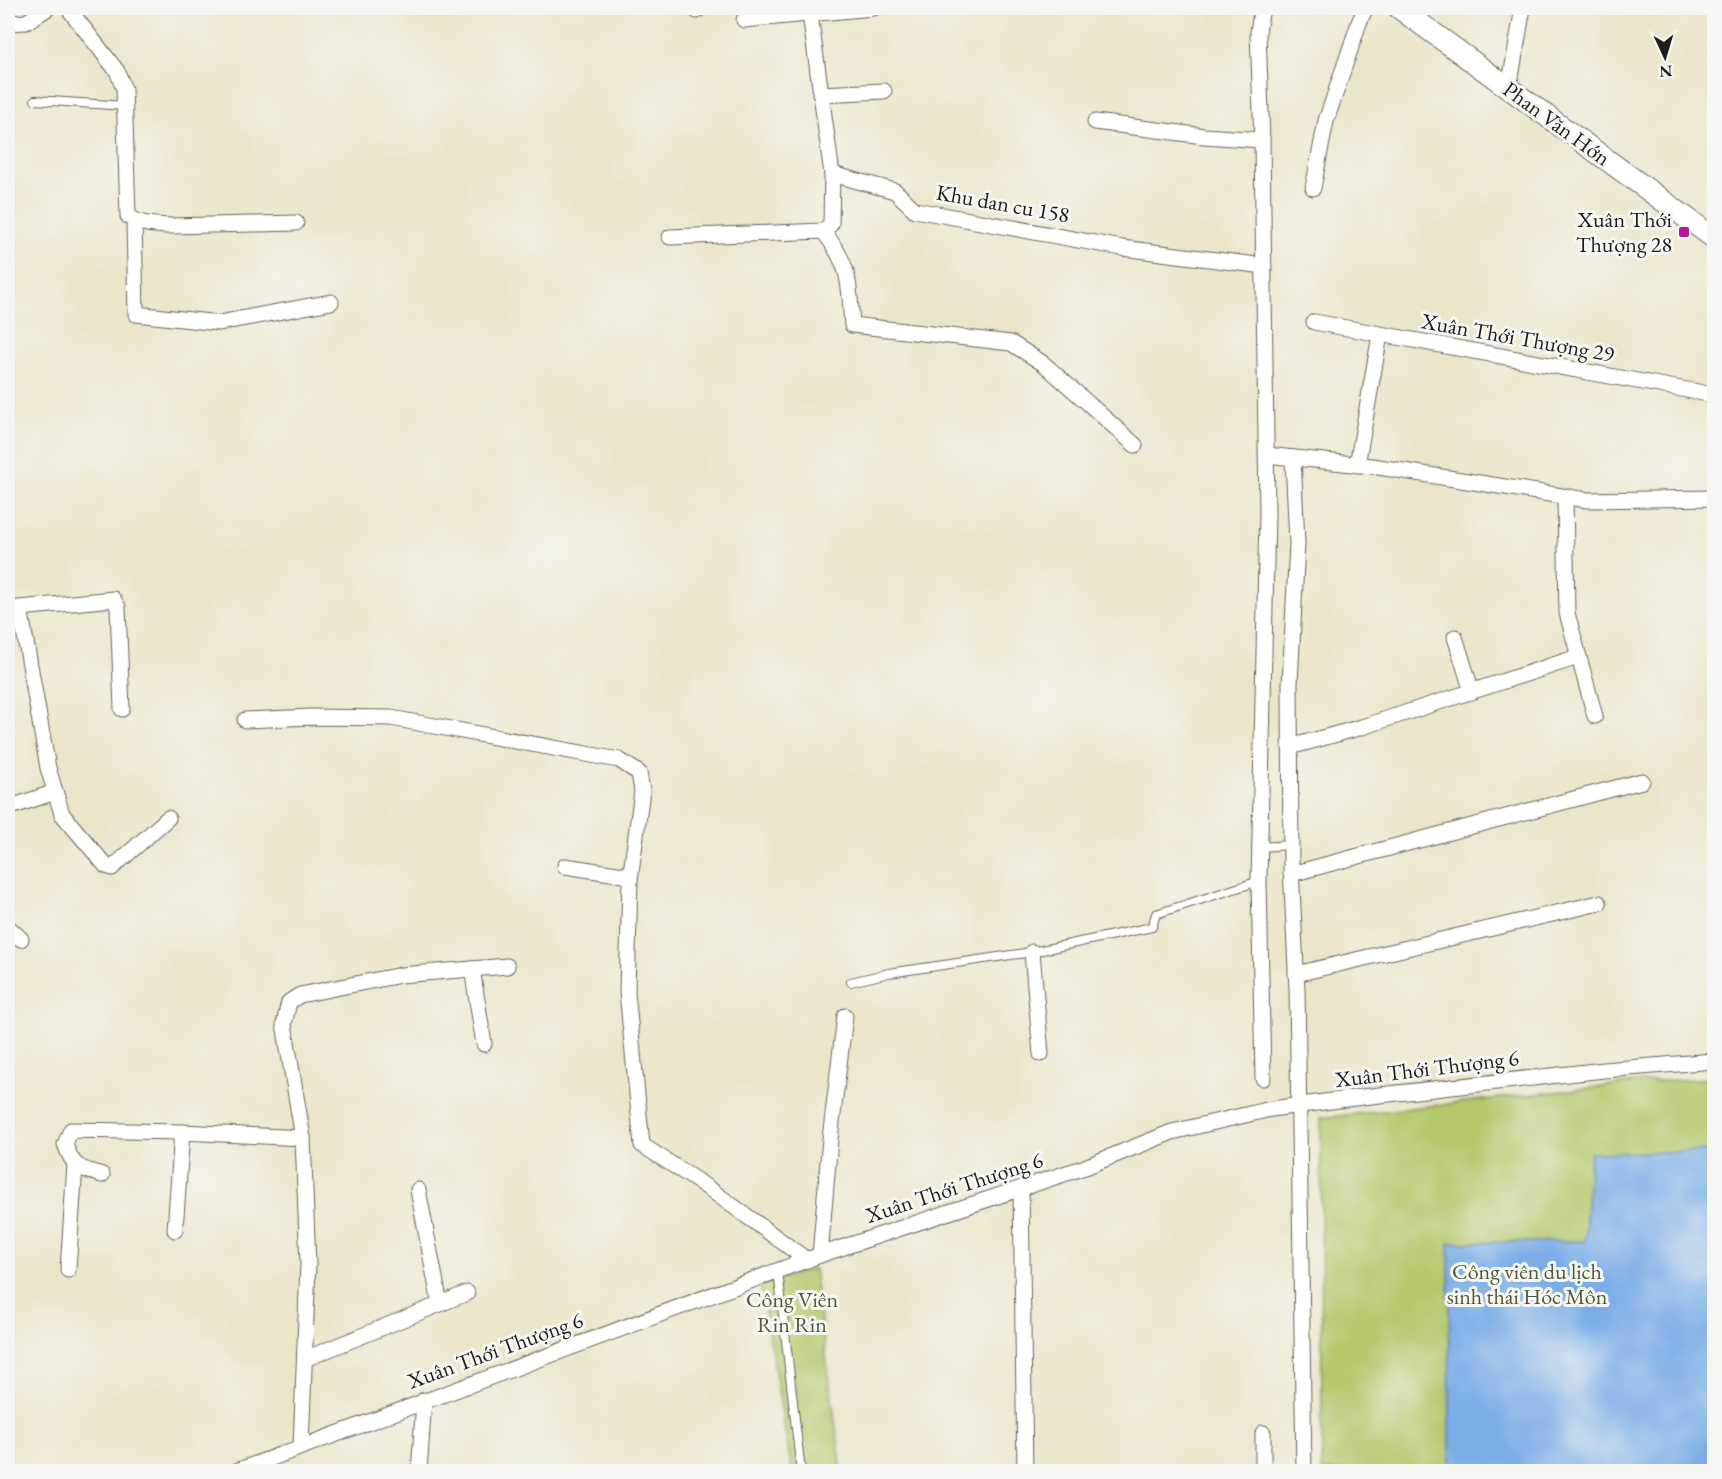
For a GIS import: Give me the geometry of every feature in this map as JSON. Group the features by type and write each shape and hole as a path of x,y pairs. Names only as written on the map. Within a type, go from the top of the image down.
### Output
{"main road":[{"name":"Phan Văn Hớn","path":"1399,8 1714,238"}],"street":[{"path":"8,23 26,22 48,8"},
{"path":"68,8 117,71 124,89 126,210 128,216 149,224 169,226 296,222"},
{"path":"744,20 873,8"},
{"path":"1262,8 1258,32 1262,140 1267,514 1259,881 1263,1078"},
{"path":"1313,188 1326,121 1366,8"},
{"path":"1509,87 1523,8"},
{"path":"670,237 823,231 831,224 832,174 810,14"},
{"path":"820,94 884,91"},
{"path":"1095,122 1204,136 1262,140"},
{"name":"Khu dan cu 158","path":"832,174 895,191 915,210 1122,248 1264,266"},
{"path":"134,220 136,314 219,323 331,302"},
{"path":"823,231 836,248 849,275 852,325 1011,344 1044,364 1136,445"},
{"name":"Xuân Thới Thượng 29","path":"1314,322 1714,395"},
{"path":"1357,465 1380,335"},
{"path":"1266,455 1357,465 1587,500 1714,498"},
{"path":"1293,458 1297,543 1290,684 1291,845 1296,974 1304,1472"},
{"path":"1565,496 1567,613 1594,716"},
{"path":"122,709 116,600 14,609 48,768 62,814 106,866 112,868 168,818"},
{"path":"1455,637 1472,692"},
{"path":"1290,747 1362,727 1578,657"},
{"path":"244,720 310,717 391,718 619,760 639,773 642,791 630,876 627,992 642,1145 814,1258 845,1017"},
{"path":"1292,874 1642,781"},
{"path":"8,808 55,792"},
{"path":"565,866 630,876"},
{"path":"1296,974 1599,903"},
{"path":"8,927 21,939"},
{"path":"1032,952 1041,1054"},
{"path":"302,1447 308,1266 303,1138 284,1024 289,1002 300,995 401,975 507,966"},
{"path":"472,969 484,1044"},
{"name":"Xuân Thới Thượng 6","path":"234,1472 778,1271 1085,1167 1172,1132 1271,1109 1362,1097 1604,1070 1714,1061"},
{"path":"102,1175 79,1168 71,1162 65,1144 71,1130 182,1132 303,1138"},
{"path":"175,1230 182,1132"},
{"path":"68,1270 75,1165"},
{"path":"1021,1189 1024,1472"},
{"path":"418,1190 440,1304"},
{"path":"305,1359 468,1293"},
{"path":"419,1472 424,1400"},
{"path":"1263,1433 1263,1472"}],"lane":[{"path":"35,100 126,105"},
{"path":"1260,847 1291,845"},
{"path":"851,982 889,973 1032,952 1152,927 1156,914 1259,881"},
{"path":"778,1271 801,1472"}],"green space":[{"name":"Công viên du lịch sinh thái Hóc Môn","path":"1714,1078 1714,1471 1322,1471 1321,1118 1644,1082"},
{"name":"Công Viên Rin Rin","path":"814,1269 842,1471 792,1471 760,1284"}],"water":[{"path":"1714,1151 1714,1471 1450,1471 1449,1243 1585,1241 1590,1153"}],"place":[{"name":"Xuân Thới Thượng 28","path":"1684,232"}]}
